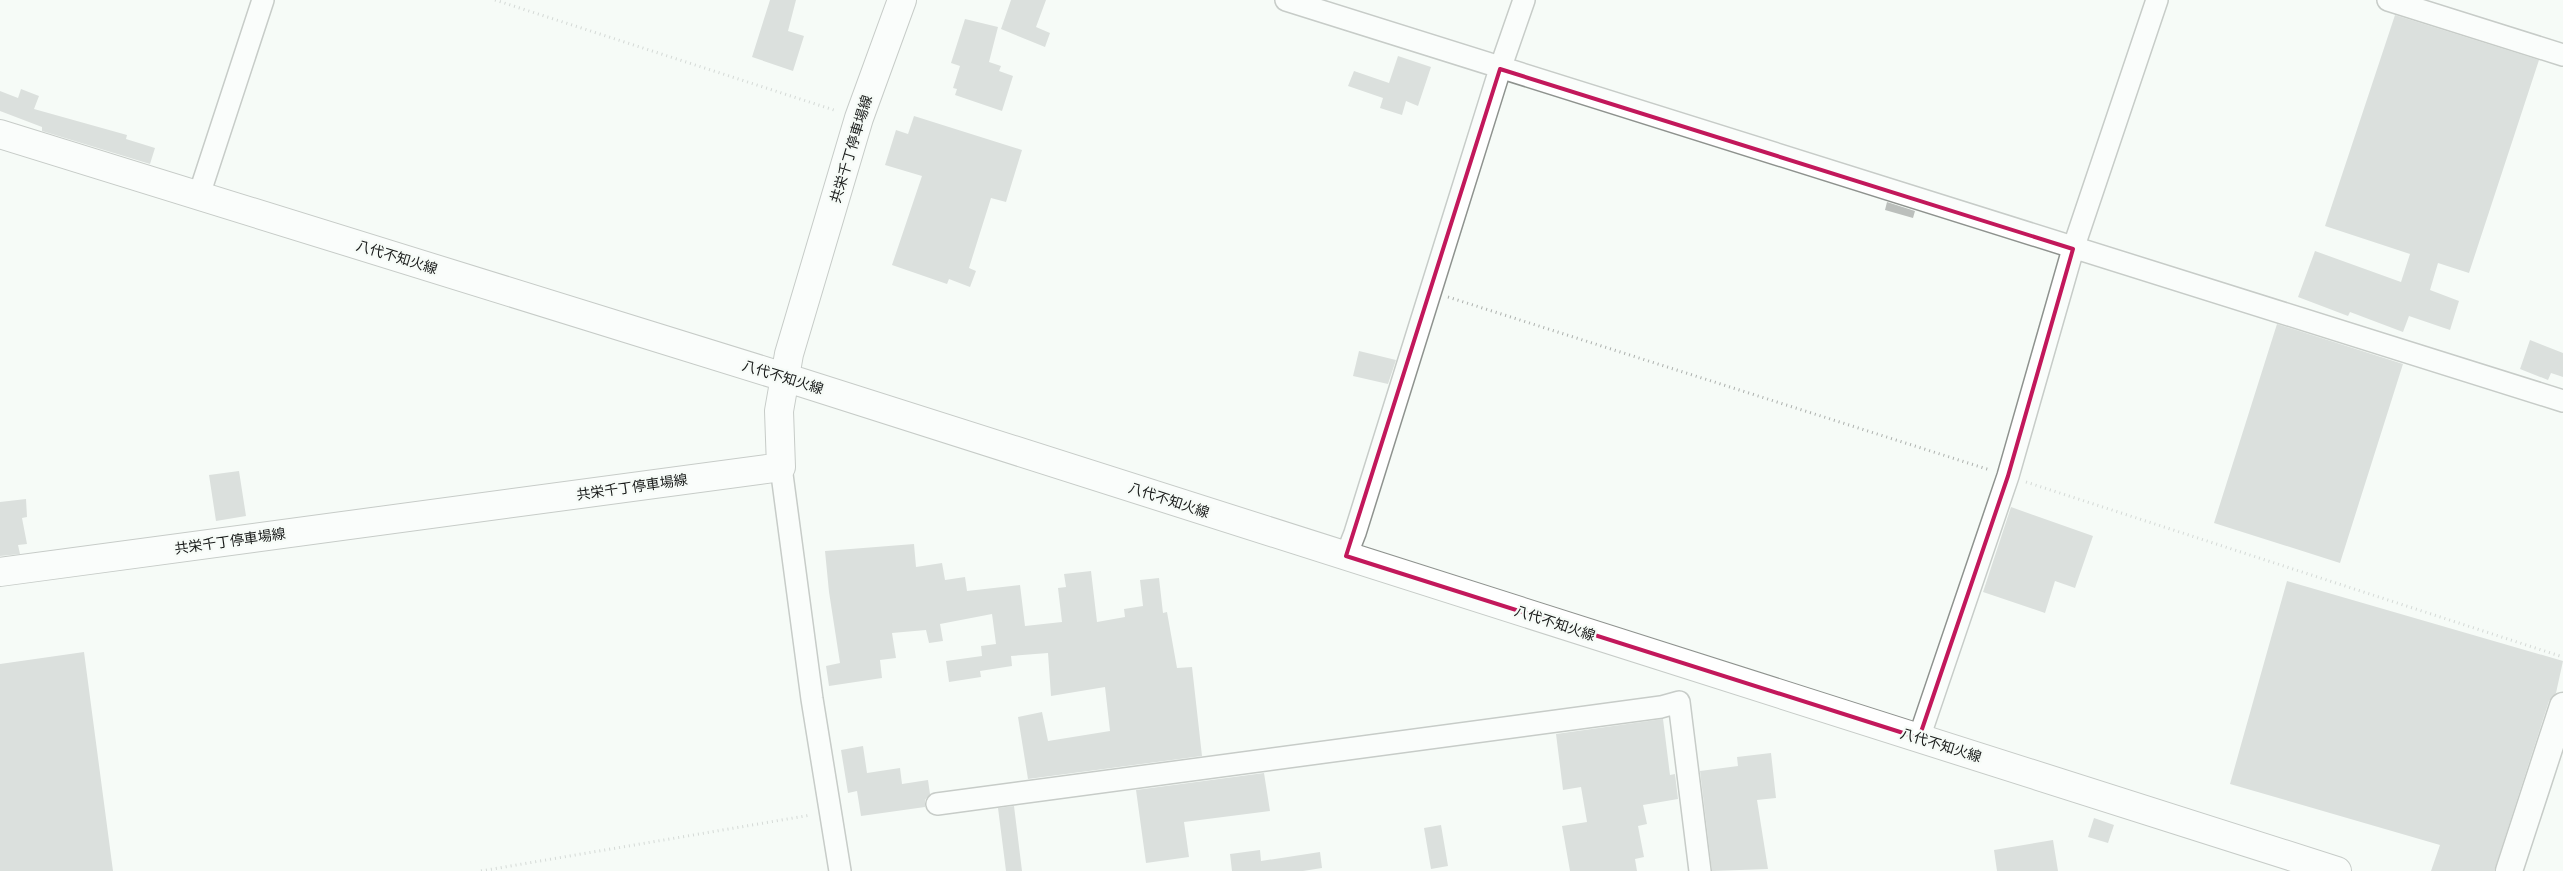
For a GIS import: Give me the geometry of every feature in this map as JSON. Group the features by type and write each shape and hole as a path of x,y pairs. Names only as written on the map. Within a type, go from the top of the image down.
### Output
{"main road":[{"name":"共栄千丁停車場線","path":"0,572 781,467 779,411 789,354 859,118 902,0"},
{"name":"八代不知火線","path":"0,134 784,377 2337,871"}],"street":[{"path":"199,195 263,0"},
{"path":"1286,0 1500,69 2563,402"},
{"path":"1346,556 1355,533 1500,69 1524,0"},
{"path":"1919,738 2008,476 2073,249 2157,0"},
{"path":"2388,0 2563,55"},
{"path":"781,467 812,699 832,811 840,871"},
{"path":"937,804 1651,708 1678,702 1700,871"},
{"path":"2509,871 2563,706"}],"path":[{"path":"495,0 859,118"},
{"path":"481,871 832,811"}],"highlighted area":[{"path":"1500,69 2073,249 2008,476 1919,738 1346,556"}],"building":[{"path":"770,0 796,0 788,31 804,36 793,71 752,57"},
{"path":"1011,0 1046,0 1036,27 1050,33 1045,47 1001,29"},
{"path":"2395,15 2539,60 2469,273 2438,263 2430,290 2459,301 2450,330 2409,316 2403,332 2350,312 2348,316 2298,297 2315,251 2401,282 2410,254 2325,226"},
{"path":"965,19 998,27 989,62 1001,66 999,71 1013,76 1002,111 955,95 957,89 953,88 960,66 951,63"},
{"path":"1398,56 1431,67 1418,106 1406,101 1402,115 1380,108 1383,98 1348,86 1354,71 1389,83"},
{"path":"21,89 39,96 34,109 127,135 126,139 155,148 150,164 42,131 42,127 0,111 0,91 18,98"},
{"path":"914,116 1022,150 1006,202 991,198 969,268 976,271 970,287 949,279 947,284 892,265 922,176 885,165 896,130 908,134"},
{"path":"1887,202 1915,211 1913,218 1885,210"},
{"path":"2277,324 2403,364 2340,563 2214,523"},
{"path":"2530,340 2563,353 2563,377 2551,373 2548,380 2520,369"},
{"path":"1359,351 1396,360 1388,384 1353,376"},
{"path":"239,471 246,516 216,521 209,475"},
{"path":"26,499 27,517 22,518 27,544 18,545 20,554 0,556 0,502"},
{"path":"2011,507 2093,536 2075,588 2055,581 2045,613 1983,592"},
{"path":"914,544 916,567 942,563 945,580 965,577 967,591 1020,585 1025,626 1062,622 1058,588 1066,587 1064,574 1091,571 1097,622 1125,617 1124,609 1143,606 1140,580 1159,578 1163,613 1167,612 1177,668 1192,667 1202,756 1028,779 1018,717 1042,712 1048,741 1110,731 1105,687 1051,696 1048,653 1011,656 1012,666 980,671 981,677 949,682 946,661 982,656 981,646 996,644 992,614 940,624 943,641 929,643 926,630 892,633 896,658 880,660 882,678 829,686 826,666 840,663 825,551"},
{"path":"2287,581 2563,661 2556,693 2549,701 2494,871 2431,871 2440,845 2230,784"},
{"path":"84,652 113,871 0,871 0,664"},
{"path":"1663,719 1670,775 1675,774 1678,799 1643,805 1647,824 1638,826 1644,857 1635,859 1637,871 1570,871 1562,826 1587,822 1581,787 1563,790 1556,734"},
{"path":"863,746 867,773 900,768 902,784 928,780 930,794 925,800 925,807 861,816 857,791 848,793 841,750"},
{"path":"1771,753 1776,798 1757,800 1768,869 1712,871 1700,771 1738,766 1737,757"},
{"path":"1264,773 1270,811 1184,822 1189,857 1146,863 1136,790"},
{"path":"1014,806 1022,871 1006,871 998,808"},
{"path":"2094,818 2114,825 2108,843 2088,837"},
{"path":"1441,825 1448,866 1431,869 1424,828"},
{"path":"2053,840 2058,871 1997,871 1994,850"},
{"path":"1260,850 1261,861 1320,852 1322,868 1303,871 1232,871 1230,854"}]}
